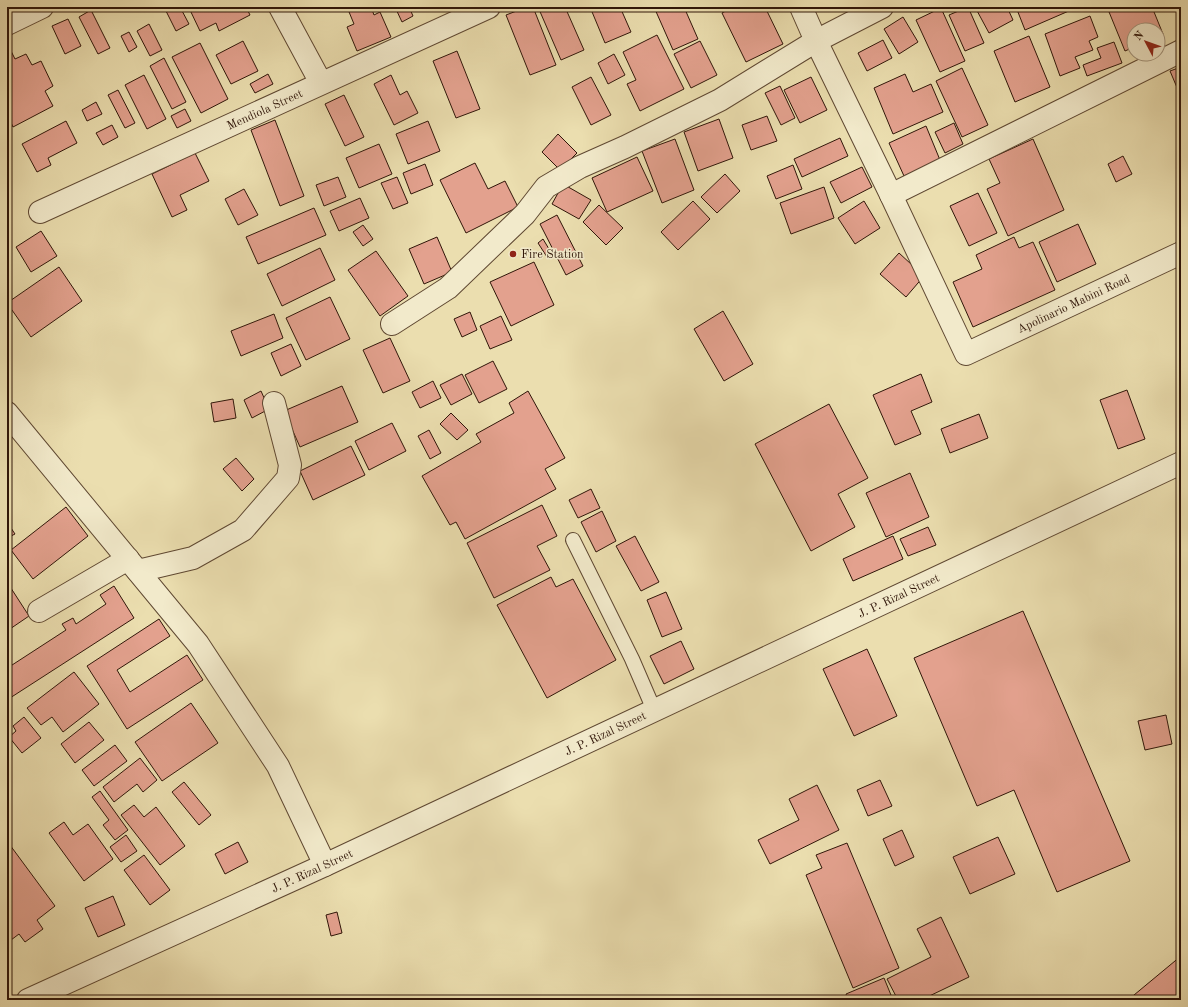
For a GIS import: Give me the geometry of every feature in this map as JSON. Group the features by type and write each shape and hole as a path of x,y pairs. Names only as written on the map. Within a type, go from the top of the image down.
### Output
{"street":[{"path":"7,24 42,7"},
{"path":"280,7 321,83"},
{"name":"Mendiola Street","path":"40,212 489,7"},
{"path":"801,7 816,41 891,194 1181,51"},
{"path":"392,324 448,288 525,214 546,187 580,167 625,147 720,100 816,41 882,7"},
{"name":"Apolinario Mabini Road","path":"891,194 966,354 1181,253"},
{"path":"39,611 133,565 193,558 243,530 288,478 290,465 274,403"},
{"path":"7,413 198,644 278,766 325,865"},
{"name":"J. P. Rizal Street","path":"28,1000 325,865 1181,463"}],"lane":[{"path":"573,540 632,659 654,710"}],"building":[{"path":"7,7 16,7 9,11"},
{"path":"164,7 180,7 189,24 176,31"},
{"path":"195,7 246,7 250,15 219,31 216,23 200,31 190,10"},
{"path":"347,7 371,7 374,15 380,12 391,37 357,51 347,27 354,24"},
{"path":"395,7 409,7 413,16 402,22"},
{"path":"527,7 533,7 556,65 530,75 506,15"},
{"path":"538,7 565,7 584,50 561,60"},
{"path":"590,7 620,7 631,32 605,43"},
{"path":"654,7 684,7 698,39 673,50"},
{"path":"733,7 765,7 783,44 746,62 722,13"},
{"path":"848,7 862,7 850,12"},
{"path":"968,7 984,43 965,51 949,15"},
{"path":"975,7 1007,7 1013,20 989,33"},
{"path":"1016,7 1078,7 1025,30"},
{"path":"1107,7 1152,7 1158,22 1126,22 1125,51"},
{"path":"941,8 965,61 940,72 916,20"},
{"path":"91,10 110,48 98,54 79,17"},
{"path":"1090,16 1098,37 1089,41 1093,50 1075,57 1080,68 1060,76 1045,34"},
{"path":"903,17 918,42 899,54 884,29"},
{"path":"68,19 81,46 65,54 52,26"},
{"path":"149,24 162,50 150,56 137,31"},
{"path":"129,32 137,47 129,52 121,36"},
{"path":"657,35 684,89 640,111 627,84 636,80 623,52"},
{"path":"1029,36 1050,87 1015,102 994,51"},
{"path":"883,40 892,58 867,71 858,53"},
{"path":"243,41 258,71 231,84 216,55"},
{"path":"700,41 717,75 691,88 674,54"},
{"path":"1114,42 1122,63 1087,76 1083,65 1101,58 1097,48"},
{"path":"200,43 228,99 201,113 172,57"},
{"path":"11,51 15,59 26,54 32,65 41,61 53,86 45,91 53,106 13,127 7,114 7,53"},
{"path":"457,51 480,109 456,118 433,61"},
{"path":"614,54 625,75 608,84 598,63"},
{"path":"164,58 186,102 172,109 150,66"},
{"path":"1181,67 1181,97 1170,71"},
{"path":"962,68 988,125 962,137 936,81"},
{"path":"268,74 273,84 255,93 250,84"},
{"path":"905,74 913,92 931,84 943,112 893,134 874,88"},
{"path":"144,75 166,119 147,129 125,85"},
{"path":"391,75 400,95 407,91 418,113 394,125 374,84"},
{"path":"591,77 611,115 591,125 572,87"},
{"path":"811,77 827,110 800,123 784,90"},
{"path":"780,86 795,118 781,125 765,93"},
{"path":"118,90 135,123 125,128 108,95"},
{"path":"344,95 364,137 345,146 325,104"},
{"path":"96,102 102,114 87,121 82,110"},
{"path":"185,109 191,121 177,128 171,116"},
{"path":"767,116 777,141 751,150 742,125"},
{"path":"719,119 733,158 698,171 684,132"},
{"path":"275,120 304,196 280,206 251,130"},
{"path":"66,121 77,143 48,158 51,165 37,172 22,144"},
{"path":"428,121 440,151 408,164 396,134"},
{"path":"954,123 963,144 945,153 935,132"},
{"path":"112,125 118,137 103,145 96,133"},
{"path":"926,126 940,160 904,176 889,143"},
{"path":"558,134 577,153 560,170 542,152"},
{"path":"840,138 848,156 802,177 794,159"},
{"path":"675,139 694,190 662,203 642,151"},
{"path":"1033,139 1064,210 1008,236 987,189 1000,183 989,159"},
{"path":"379,144 392,174 359,188 346,158"},
{"path":"195,153 209,181 180,195 187,210 172,217 152,174"},
{"path":"1123,156 1132,174 1116,182 1108,164"},
{"path":"637,157 653,191 607,212 592,178"},
{"path":"475,163 488,189 505,181 518,207 466,233 440,180"},
{"path":"425,164 433,185 411,194 403,173"},
{"path":"793,165 802,189 776,199 767,176"},
{"path":"862,167 872,187 841,203 830,182"},
{"path":"725,174 740,191 717,213 701,197"},
{"path":"338,177 346,197 324,206 316,185"},
{"path":"397,177 408,203 393,209 381,183"},
{"path":"563,184 591,200 579,219 552,204"},
{"path":"824,187 834,218 791,234 780,203"},
{"path":"244,189 258,215 238,225 225,199"},
{"path":"978,193 997,233 969,246 950,206"},
{"path":"360,198 369,218 339,231 330,211"},
{"path":"693,201 710,219 678,250 661,232"},
{"path":"864,201 880,228 855,244 838,218"},
{"path":"599,205 623,228 606,245 583,222"},
{"path":"314,208 326,235 258,264 246,237"},
{"path":"557,215 583,266 566,275 540,224"},
{"path":"1078,224 1096,264 1057,282 1039,242"},
{"path":"363,225 373,239 363,246 353,232"},
{"path":"41,231 57,256 31,272 16,247"},
{"path":"437,237 452,272 424,284 409,249"},
{"path":"1014,237 1019,248 1033,242 1055,290 973,327 953,282 982,269 976,255"},
{"path":"543,239 552,254 547,257 538,243"},
{"path":"320,248 335,280 282,306 267,274"},
{"path":"376,251 408,296 380,316 348,270"},
{"path":"899,253 924,276 906,297 880,274"},
{"path":"534,262 554,305 511,326 490,282"},
{"path":"59,267 82,301 31,337 7,303"},
{"path":"330,297 350,339 306,360 286,318"},
{"path":"723,311 753,364 724,381 694,329"},
{"path":"470,312 477,330 462,337 454,319"},
{"path":"274,314 283,338 241,356 231,331"},
{"path":"501,316 512,340 490,349 480,326"},
{"path":"390,338 410,381 383,393 363,350"},
{"path":"291,344 301,366 281,376 271,353"},
{"path":"493,361 507,389 479,403 465,375"},
{"path":"462,374 472,394 451,405 440,385"},
{"path":"921,374 932,402 911,411 921,434 895,445 873,395"},
{"path":"433,381 441,398 420,408 412,392"},
{"path":"342,386 358,422 300,447 284,411"},
{"path":"1127,390 1145,439 1118,449 1100,400"},
{"path":"261,391 269,409 252,418 244,400"},
{"path":"528,391 565,458 545,469 556,489 465,539 456,522 450,525 422,476 481,442 476,434 514,413 509,403"},
{"path":"233,399 236,418 214,422 211,403"},
{"path":"829,404 868,478 838,494 855,527 811,551 755,444"},
{"path":"451,413 468,430 457,440 440,424"},
{"path":"979,414 988,438 950,453 941,429"},
{"path":"392,423 406,451 369,470 355,441"},
{"path":"429,430 441,453 430,459 418,436"},
{"path":"351,446 365,475 313,500 300,471"},
{"path":"236,458 254,479 242,491 223,469"},
{"path":"910,473 929,517 886,537 866,493"},
{"path":"591,489 600,508 578,518 569,500"},
{"path":"542,505 557,536 537,546 550,570 494,598 467,543"},
{"path":"66,507 88,536 33,579 11,550"},
{"path":"602,511 616,541 596,552 581,522"},
{"path":"7,522 15,534 7,538"},
{"path":"928,527 936,545 908,556 900,539"},
{"path":"635,536 659,582 641,591 616,546"},
{"path":"893,536 903,559 853,581 843,559"},
{"path":"551,577 556,587 573,579 616,660 547,698 497,605"},
{"path":"7,582 29,616 7,631"},
{"path":"114,586 134,618 10,698 7,693 7,664 9,667 66,630 62,624 73,618 76,624 106,604 100,595"},
{"path":"666,592 682,629 662,637 647,600"},
{"path":"1023,611 1130,861 1057,892 1014,790 977,806 914,658"},
{"path":"159,619 170,636 117,670 130,692 187,655 203,680 127,729 87,666"},
{"path":"681,641 694,669 664,684 650,656"},
{"path":"867,649 897,716 854,736 823,669"},
{"path":"74,672 99,704 63,732 52,717 41,725 27,708"},
{"path":"191,703 218,743 162,781 135,742"},
{"path":"1166,715 1172,744 1145,750 1138,721"},
{"path":"24,717 41,738 22,753 9,737 16,731 13,726"},
{"path":"89,722 104,740 75,763 61,744"},
{"path":"115,745 127,761 94,786 82,770"},
{"path":"140,758 157,780 143,792 137,784 114,802 103,787"},
{"path":"880,780 892,806 868,816 857,790"},
{"path":"184,782 211,815 199,825 172,792"},
{"path":"817,785 839,830 770,864 758,840 799,820 789,799"},
{"path":"100,791 128,830 115,840 103,825 109,820 92,797"},
{"path":"134,805 144,817 156,807 185,846 160,865 121,815"},
{"path":"64,822 73,835 88,824 113,859 84,881 49,833"},
{"path":"902,830 914,857 895,866 883,839"},
{"path":"126,835 137,851 121,862 110,847"},
{"path":"998,837 1015,874 970,894 953,857"},
{"path":"7,841 55,906 37,920 43,929 25,942 19,934 7,943"},
{"path":"238,842 248,862 225,874 215,854"},
{"path":"847,843 899,968 853,988 806,875 822,868 816,855"},
{"path":"144,855 170,890 150,905 124,870"},
{"path":"113,896 125,925 98,937 85,908"},
{"path":"337,912 342,933 331,936 326,915"},
{"path":"941,917 969,977 921,1000 898,1000 887,979 931,957 917,929"},
{"path":"1181,956 1181,1000 1128,1000"},
{"path":"884,978 893,1000 848,1000 846,994"}],"place":[{"name":"Fire Station","path":"513,254"}]}
